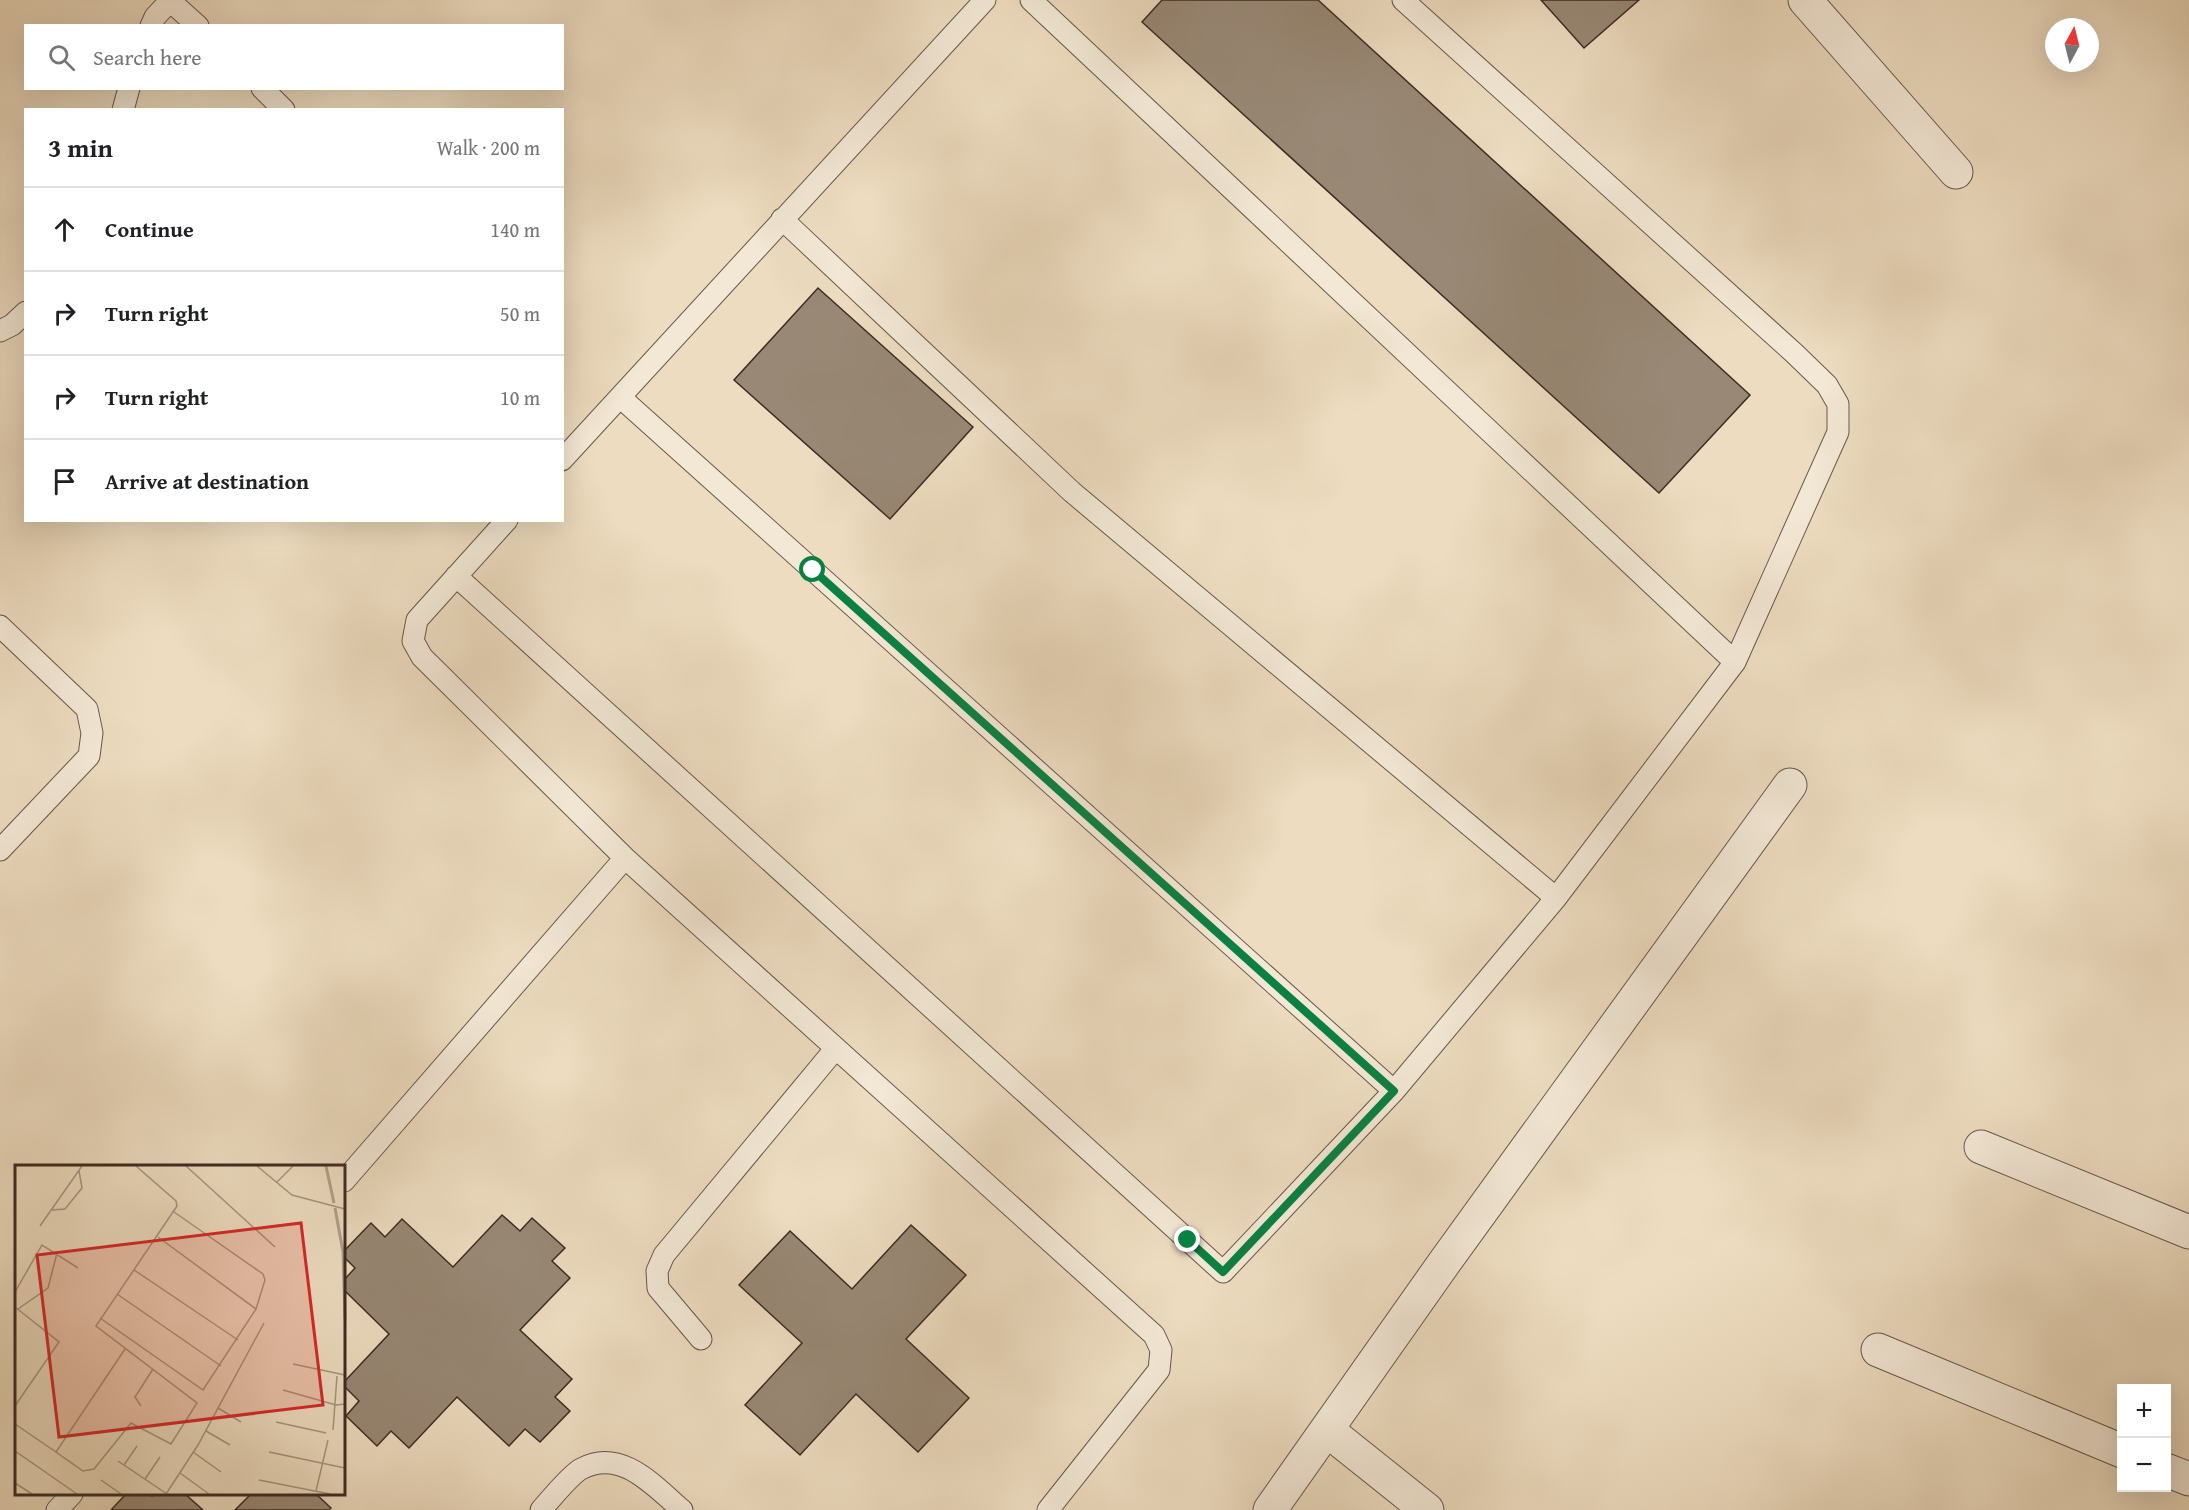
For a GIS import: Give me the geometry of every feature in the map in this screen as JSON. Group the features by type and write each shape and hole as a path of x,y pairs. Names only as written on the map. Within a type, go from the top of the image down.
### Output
{"street":[{"path":"1805,0 1956,172"},
{"path":"1270,1510 1444,1263 1790,785"},
{"path":"1981,1147 2189,1232"},
{"path":"1878,1350 2117,1449"},
{"path":"1326,1430 1427,1510"},
{"path":"2171,1472 2189,1479"}],"lane":[{"path":"152,24 155,16 170,0 196,24"},
{"path":"564,458 985,0"},
{"path":"1031,0 1735,662"},
{"path":"456,576 1223,1272 1394,1091 1556,898 1735,662 1838,432 1838,404 1827,385 1403,0"},
{"path":"124,108 128,90"},
{"path":"264,90 282,108"},
{"path":"782,219 1072,492 1556,898"},
{"path":"0,331 12,325 24,314"},
{"path":"620,397 1394,1091"},
{"path":"505,522 417,620 413,640 422,657 625,858 1154,1335 1161,1350 1159,1370 1048,1510"},
{"path":"0,626 87,709 92,733 89,756 0,850"},
{"path":"345,1180 625,858"},
{"path":"701,1340 658,1288 657,1271 664,1255 836,1048"},
{"path":"541,1510 579,1470 605,1461 623,1465 640,1475 682,1510"},
{"path":"57,1510 71,1495"}],"building":[{"path":"1162,0 1318,0 1750,395 1659,493 1142,22"},
{"path":"1541,0 1639,0 1584,48"},
{"path":"818,288 973,427 890,519 734,380"},
{"path":"502,1215 520,1231 532,1218 565,1248 552,1261 570,1278 520,1330 572,1379 555,1397 570,1411 540,1442 525,1429 509,1446 457,1397 409,1448 391,1431 377,1446 346,1416 359,1401 345,1387 345,1381 389,1334 345,1291 345,1279 355,1268 345,1258 345,1250 371,1223 385,1237 402,1219 453,1267"},
{"path":"911,1225 966,1275 906,1339 969,1398 918,1452 856,1394 800,1455 745,1405 802,1343 739,1285 790,1231 852,1289"},
{"path":"125,1495 186,1495 203,1510 111,1510"},
{"path":"250,1495 317,1495 331,1508 329,1510 235,1510"}],"route":[{"path":"813,570 1394,1091 1223,1272 1188,1240"}]}
